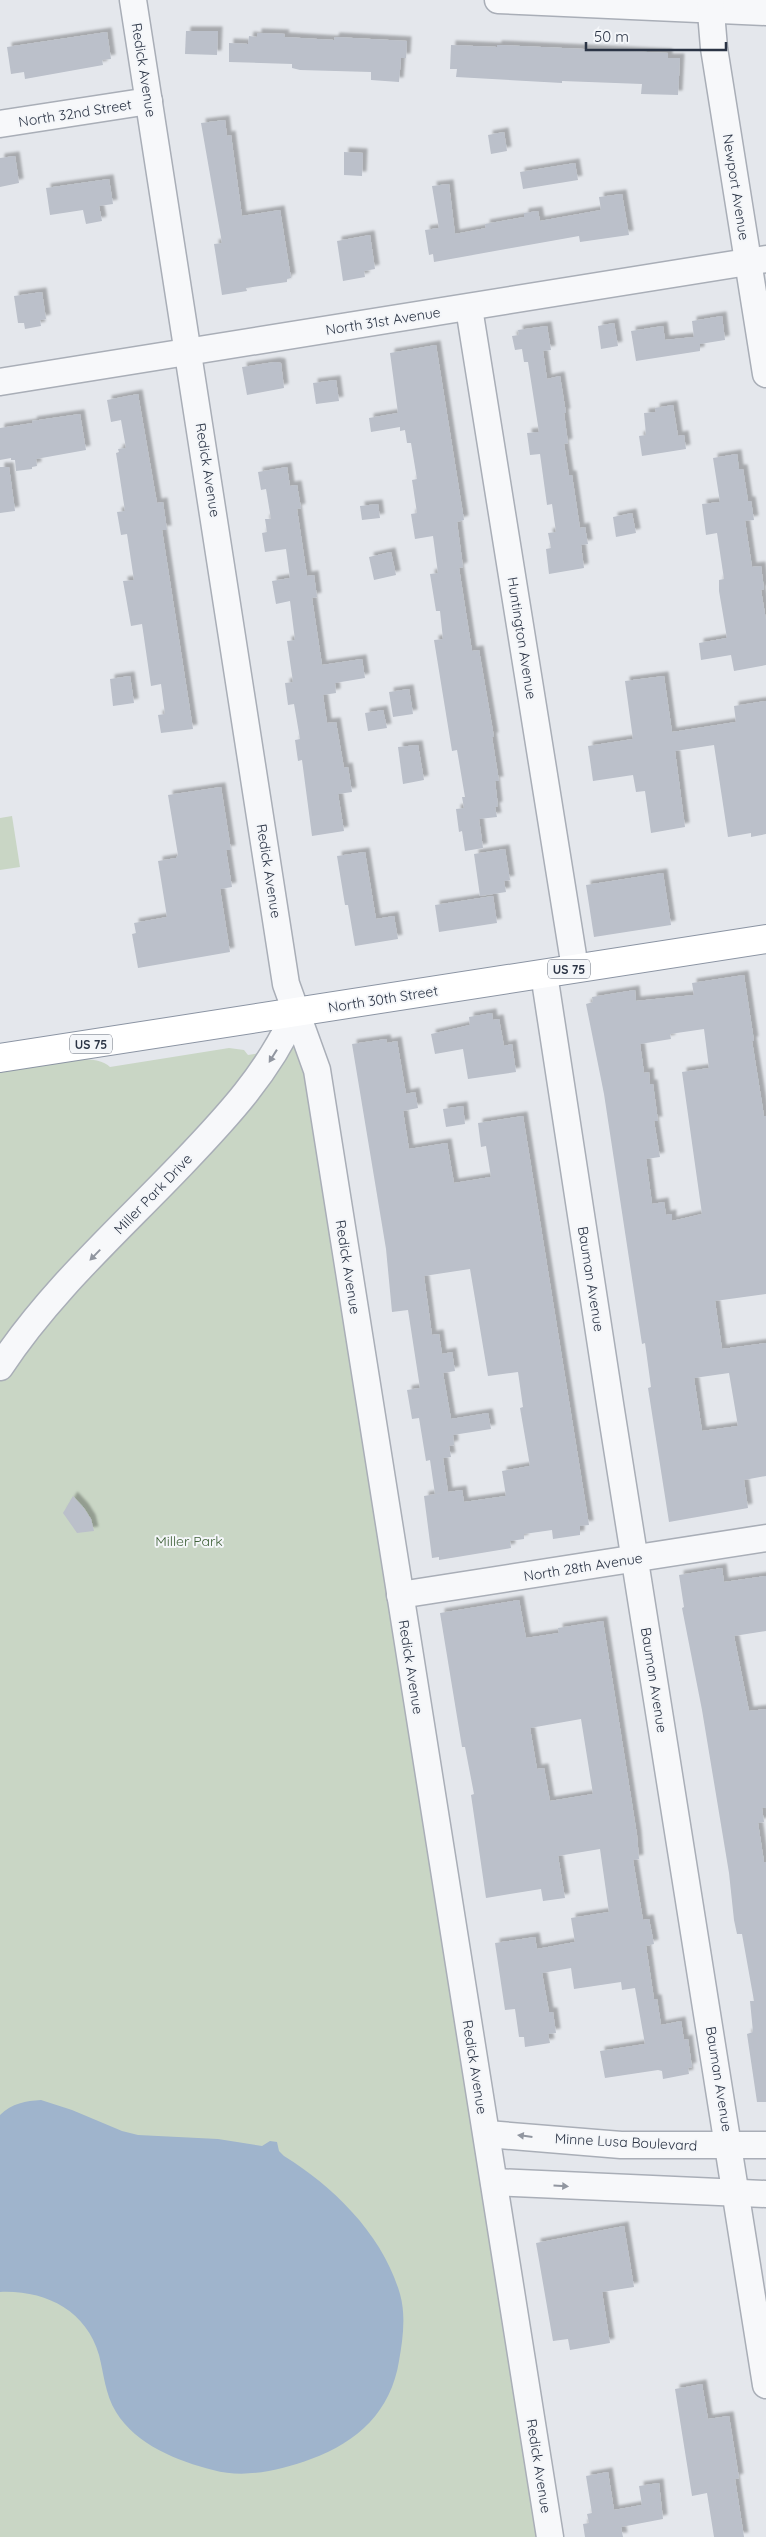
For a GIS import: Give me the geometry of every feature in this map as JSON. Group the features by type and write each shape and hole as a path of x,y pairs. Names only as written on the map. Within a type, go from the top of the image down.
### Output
{"highway":[{"name":"North 30th Street","path":"0,1058 766,939"}],"street":[{"name":"Redick Avenue","path":"133,0 286,984 317,1070 550,2537"},
{"path":"498,0 710,5 766,12"},
{"name":"Newport Avenue","path":"710,5 714,48 757,260 766,374"},
{"name":"North 32nd Street","path":"0,124 149,101"},
{"name":"North 31st Avenue","path":"0,382 469,308 757,260"},
{"name":"Huntington Avenue","path":"469,308 575,968"},
{"name":"Bauman Avenue","path":"544,974 634,1559 730,2146 766,2385"},
{"name":"Miller Park Drive","path":"0,1367 19,1339 65,1286 242,1100 277,1050 295,1013"},
{"name":"North 28th Avenue","path":"400,1595 766,1538"},
{"name":"Minne Lusa Boulevard","path":"487,2134 602,2144 766,2145"},
{"path":"494,2182 766,2194"}],"green space":[{"path":"12,816 20,867 0,870 0,818"},
{"name":"Miller Park","path":"296,1047 303,1059 538,2537 0,2537 0,1066 58,1059 90,1059 102,1062 110,1067 229,1048 244,1050 248,1055"}],"water":[{"path":"41,2100 72,2110 122,2131 138,2135 218,2139 262,2146 270,2141 277,2142 279,2151 284,2156 321,2182 338,2198 354,2214 382,2252 392,2272 402,2302 403,2336 395,2379 380,2409 370,2422 343,2444 311,2459 275,2470 238,2474 213,2470 172,2456 146,2442 124,2424 112,2405 93,2339 74,2315 48,2299 17,2292 0,2292 0,2115 19,2103"}],"building":[{"path":"186,31 218,31 217,55 185,54"},
{"path":"107,32 111,59 102,60 103,65 25,79 24,72 11,74 7,47"},
{"path":"257,33 285,34 284,37 334,40 335,37 407,41 406,58 401,58 399,82 371,80 371,72 300,70 292,68 292,64 229,62 229,43 248,44 249,36 257,37"},
{"path":"451,45 497,47 497,45 668,53 668,58 680,58 678,95 641,94 642,84 562,81 562,83 456,77 457,69 450,69"},
{"path":"225,120 227,136 231,135 242,216 280,210 291,278 287,279 287,282 246,288 247,291 222,295 214,244 222,243 201,123"},
{"path":"504,132 507,151 491,154 488,135"},
{"path":"344,152 363,153 362,176 344,175"},
{"path":"15,156 19,183 0,187 0,158"},
{"path":"575,163 578,180 523,189 520,172"},
{"path":"109,179 113,204 99,206 102,221 86,224 83,210 50,215 46,188"},
{"path":"449,184 455,234 486,228 485,224 524,217 524,213 538,211 540,221 601,210 599,197 622,194 629,235 580,242 579,236 434,262 433,254 429,255 425,230 439,228 432,186"},
{"path":"370,235 375,269 364,271 365,277 343,281 337,241"},
{"path":"42,292 46,319 40,320 41,326 25,329 24,323 18,323 14,296"},
{"path":"722,316 725,340 700,344 700,351 636,361 631,331 663,326 665,340 694,337 692,321"},
{"path":"614,323 618,346 601,349 598,326"},
{"path":"547,326 551,350 543,351 547,379 560,376 566,413 564,413 568,443 564,444 569,475 572,475 580,528 585,527 588,544 581,545 584,568 549,574 546,549 551,548 548,533 556,532 552,504 547,505 540,454 530,455 527,433 539,432 528,362 524,362 522,349 515,350 512,336 519,335 518,330"},
{"path":"436,345 464,520 457,522 463,567 459,568 472,651 479,650 494,737 492,737 499,781 495,781 498,806 495,807 497,817 479,819 483,848 465,851 462,831 459,832 456,809 464,808 462,797 465,797 457,750 452,751 434,640 443,639 440,611 436,611 430,574 438,573 433,536 415,539 411,514 417,513 412,480 417,479 411,443 407,443 405,430 400,431 400,427 371,432 369,418 398,413 390,353"},
{"path":"275,362 281,363 284,388 247,395 242,367"},
{"path":"336,380 339,401 316,404 313,383"},
{"path":"138,394 157,503 163,502 167,530 162,530 193,729 161,733 158,715 165,714 161,684 151,686 142,624 131,626 123,581 134,580 127,534 121,535 117,512 125,511 116,453 119,452 118,449 126,448 121,420 111,422 107,400"},
{"path":"673,405 678,436 684,435 686,449 642,456 639,436 646,435 644,413 656,412 655,408"},
{"path":"80,414 86,450 36,459 37,466 32,467 32,469 16,471 15,460 11,460 11,458 0,460 0,428"},
{"path":"737,454 739,469 743,469 748,501 751,501 754,520 745,521 752,567 761,566 764,589 761,590 766,620 766,665 734,671 731,655 701,660 699,643 727,638 719,591 719,580 724,579 717,533 706,535 702,504 720,502 713,458"},
{"path":"0,467 9,467 15,511 0,513"},
{"path":"287,467 290,486 297,485 301,508 297,509 307,576 314,575 317,597 312,598 322,665 362,659 365,678 335,683 336,693 323,695 327,723 336,722 344,768 348,767 352,792 338,794 344,831 312,836 302,760 298,761 295,740 300,739 294,704 288,705 285,683 293,682 287,641 295,640 290,601 276,604 272,581 290,578 286,549 265,552 262,533 267,532 265,519 271,519 266,489 261,490 258,472"},
{"path":"378,504 380,518 362,520 360,506"},
{"path":"632,513 636,533 616,537 613,517"},
{"path":"391,552 396,575 374,580 369,557"},
{"path":"130,676 134,703 113,706 110,679"},
{"path":"664,676 672,732 736,722 734,706 766,701 766,834 751,837 751,833 728,837 714,745 675,751 685,827 651,833 645,791 636,792 633,775 593,781 588,746 633,739 625,681"},
{"path":"409,689 413,714 393,717 389,692"},
{"path":"383,710 387,728 368,731 365,713"},
{"path":"418,745 424,780 403,784 398,747"},
{"path":"221,787 231,850 226,850 232,887 220,889 230,952 138,968 132,934 136,933 134,923 167,917 158,861 176,858 178,855 168,795"},
{"path":"505,849 510,880 504,881 506,892 480,896 474,854"},
{"path":"365,852 376,919 394,916 398,939 355,946 348,905 345,905 337,856"},
{"path":"663,873 671,925 594,937 586,885"},
{"path":"493,896 497,923 439,932 435,905"},
{"path":"744,975 754,1041 752,1041 764,1116 766,1116 766,1294 715,1301 722,1349 766,1343 766,1476 744,1480 748,1508 669,1522 648,1388 651,1387 645,1343 642,1344 604,1094 586,1004 593,1002 592,997 635,990 636,1001 694,995 692,983","holes":["704,1029 709,1068 682,1072 702,1214 672,1221 672,1214 666,1215 664,1202 652,1204 646,1159 660,1157 654,1121 658,1121 653,1084 650,1084 649,1072 644,1073 640,1044 671,1039 670,1034","729,1373 738,1426 702,1431 694,1378"]},
{"path":"492,1013 493,1020 499,1019 504,1046 512,1044 516,1072 468,1079 463,1049 435,1054 431,1034 470,1025 469,1017"},
{"path":"386,1039 387,1043 397,1041 406,1094 415,1092 418,1108 403,1111 409,1149 447,1143 454,1183 491,1177 486,1146 481,1147 478,1123 523,1116 589,1525 580,1526 580,1535 553,1539 552,1530 524,1534 524,1539 510,1541 511,1548 439,1560 439,1557 432,1558 424,1496 442,1493 435,1494 430,1460 426,1461 419,1418 412,1419 407,1390 420,1388 408,1310 392,1312 386,1249 352,1044","holes":["470,1269 488,1376 518,1372 523,1407 520,1408 530,1466 502,1471 506,1496 464,1502 462,1490 448,1492 443,1458 451,1457 449,1446 454,1445 453,1435 491,1429 488,1413 451,1419 443,1373 455,1371 452,1352 442,1354 439,1334 432,1335 424,1276"]},
{"path":"463,1106 465,1124 446,1127 443,1109"},
{"path":"73,1496 91,1519 94,1531 77,1533 63,1513"},
{"path":"722,1568 724,1582 766,1576 766,1631 734,1636 749,1711 766,1709 766,1808 762,1808 764,1822 758,1823 764,1862 766,1862 766,2102 757,2102 747,2034 753,2032 750,2001 754,2001 742,1934 737,1934 734,1920 729,1873 702,1710 682,1608 684,1607 679,1575"},
{"path":"519,1600 526,1638 559,1633 558,1628 603,1621 637,1835 639,1859 633,1860 643,1920 649,1919 654,1944 646,1946 654,1999 657,1999 661,2025 681,2021 684,2040 688,2039 692,2067 688,2068 689,2074 663,2079 662,2071 658,2070 605,2078 600,2051 645,2044 635,1988 622,1990 621,1982 574,1989 571,1968 542,1973 549,2012 553,2012 556,2033 548,2034 550,2043 525,2047 524,2037 519,2037 515,2009 505,2010 495,1943 535,1937 537,1949 575,1942 571,1918 609,1912 600,1849 558,1856 565,1898 543,1901 541,1889 486,1898 471,1795 474,1794 465,1747 462,1747 440,1613","holes":["581,1719 593,1794 550,1801 544,1768 537,1769 530,1728"]},
{"path":"624,2226 634,2287 602,2292 610,2343 570,2350 568,2339 553,2341 536,2243"},
{"path":"702,2384 708,2419 729,2416 739,2478 735,2479 744,2537 714,2537 707,2493 692,2496 675,2389"},
{"path":"608,2472 614,2510 642,2505 639,2486 659,2483 663,2519 621,2527 623,2537 585,2537 583,2524 589,2523 587,2514 592,2513 586,2476"}]}
